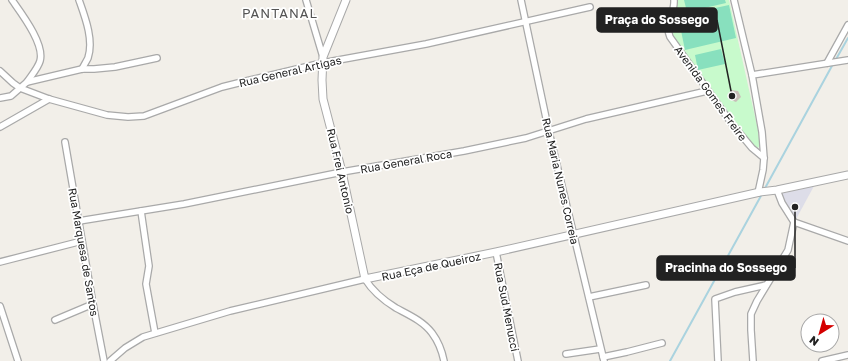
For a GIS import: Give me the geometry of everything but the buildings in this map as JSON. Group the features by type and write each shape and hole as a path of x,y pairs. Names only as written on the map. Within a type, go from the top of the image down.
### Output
{"street":[{"path":"0,98 11,96 27,82 40,61 40,53 37,42 27,22 12,0"},
{"path":"79,0 90,39 88,58 82,69"},
{"name":"Rua Frei Antonio","path":"306,0 322,60 323,99 342,172 365,279"},
{"path":"322,60 346,0"},
{"name":"Rua Maria Nunes Correia","path":"521,0 549,132 603,359"},
{"name":"Avenida Gomes Freire","path":"674,0 673,11 667,25 667,30 670,37 707,91 746,142 764,158"},
{"path":"734,0 752,76 762,132 764,158 759,193"},
{"name":"Rua General Artigas","path":"0,71 13,84 20,88 49,99 107,114 128,117 144,116 222,87 322,60 426,44 590,7"},
{"path":"829,63 848,25"},
{"path":"27,82 82,69 94,70 115,67 158,58"},
{"path":"752,76 846,61"},
{"name":"Rua General Roca","path":"79,220 184,204 342,172 464,151 526,138 608,114 707,91"},
{"path":"0,127 49,99"},
{"name":"Rua Marquesa de Santos","path":"65,142 104,361"},
{"path":"848,175 773,190 794,222 848,241"},
{"name":"Rua Eça de Queiroz","path":"110,361 133,342 155,333 230,311 365,279 496,252 773,190"},
{"path":"141,211 149,266 146,284 155,333"},
{"path":"753,361 751,314 766,285 788,250 794,222"},
{"path":"0,262 82,241"},
{"name":"Rua Sud Menucci","path":"496,252 518,361"},
{"path":"365,279 380,297 416,319 431,332 438,343 444,361"},
{"path":"589,297 646,285"},
{"path":"718,361 715,299 735,292 766,285"},
{"path":"55,320 93,304"},
{"path":"0,306 18,361"},
{"path":"603,359 662,343"},
{"path":"566,354 600,349"},
{"path":"822,361 848,354"}],"green space":[{"path":"676,0 729,0 758,130 760,145 758,148 754,148 747,140 671,36 676,13"},
{"path":"684,0 725,0 726,3 687,12"},
{"path":"729,5 736,38 685,50 678,16"},
{"path":"721,49 725,64 698,70 695,55"}],"shaded area":[{"path":"814,186 795,221 780,194"}],"waterway":[{"path":"835,61 848,38"},
{"path":"764,190 833,64"},
{"path":"670,361 762,194"}],"place":[{"name":"Praça do Sossego","path":"732,96"},
{"name":"Pracinha do Sossego","path":"795,207"}],"district":[{"name":"PANTANAL","path":"280,13"}]}
